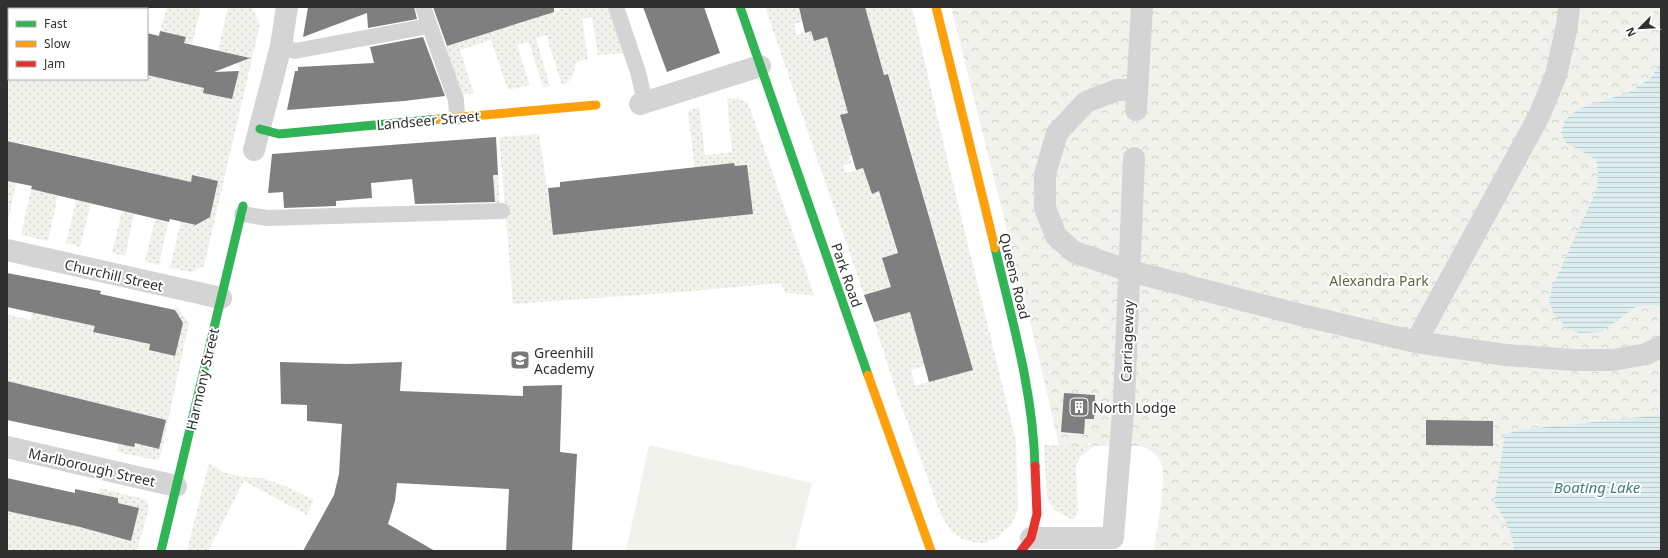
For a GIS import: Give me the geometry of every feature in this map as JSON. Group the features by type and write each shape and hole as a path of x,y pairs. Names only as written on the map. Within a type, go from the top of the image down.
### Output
{"street":[{"path":"254,150 281,46 287,7"},
{"name":"Park Road","path":"740,7 835,282 931,551"},
{"name":"Queens Road","path":"936,7 1026,377 1035,450 1038,514 1026,544"},
{"path":"1142,7 1137,100 1117,90 1086,102 1057,133 1045,174 1045,208 1056,236 1074,252 1130,271 1301,315 1416,342 1506,355 1574,360 1613,360 1646,354 1661,347"},
{"path":"1416,342 1539,116 1556,75 1567,26 1569,7"},
{"path":"642,103 760,66"},
{"name":"Landseer Street","path":"260,128 279,134 596,104"},
{"name":"Carriageway","path":"1026,544 1113,538 1124,401 1134,158"},
{"name":"Harmony Street","path":"161,551 242,210"},
{"name":"Churchill Street","path":"7,250 221,298"},
{"name":"Marlborough Street","path":"7,447 176,486"}],"lane":[{"path":"423,7 456,100 457,117"},
{"path":"616,7 638,72 642,103"},
{"path":"281,46 295,51 429,26"},
{"path":"242,210 267,218 502,211"}],"green space":[{"path":"167,7 201,7 192,44 184,42 185,37 160,31"},
{"path":"228,7 252,7 260,24 204,266 191,272 170,268 181,221 196,225 210,217 218,181 192,176 191,182 7,140 7,51 8,80 148,80 148,75 191,85 206,81 204,93 232,99 240,68 229,53 218,51"},
{"path":"429,7 432,7 445,47 567,7 610,7 625,53 598,55 592,17 582,19 588,59 576,62 574,73 569,82 562,85 546,35 536,38 550,86 543,87 529,42 517,45 530,85 508,90 491,40 460,50 474,93 460,95"},
{"path":"765,7 861,7 794,24 797,35 811,31 814,41 827,37 848,113 840,115 846,138 853,137 862,152 849,156 851,163 843,166 846,173 872,165 866,178 872,193 880,191 897,253 882,258 887,274 911,296 925,366 911,370 915,386 973,369 889,74 884,75 865,7 912,7 950,171 1016,441 1018,509 1012,524 998,537 984,543 962,539 952,532 941,515 896,391 874,322 896,316 887,288 864,295"},
{"name":"Alexandra Park","path":"951,7 1661,7 1661,551 1154,551 1163,484 1162,466 1159,459 1151,451 1140,446 1059,446 1038,354"},
{"path":"737,98 748,103 814,295 785,293 781,283 513,304 499,137 539,134 554,235 753,214 734,163 706,166 695,171 688,111 699,107 705,155 732,152 727,99"},
{"path":"493,175 498,175 500,207 495,204"},
{"path":"7,181 16,183 7,226"},
{"path":"31,189 58,195 48,241 21,235"},
{"path":"76,200 91,203 80,247 66,243"},
{"path":"122,211 134,214 125,256 112,253"},
{"path":"155,219 168,223 159,265 145,261"},
{"path":"176,306 189,323 160,458 156,460 117,452 119,443 135,443 165,420 7,381 7,314 31,320 33,312 95,326 93,332 136,342 139,334 152,337 149,350 174,356 183,323 175,310"},
{"path":"649,445 812,483 795,551 626,551"},
{"path":"1044,445 1094,446 1080,457 1076,466 1078,514 1073,520 1054,510 1047,498"},
{"path":"209,463 223,472 243,477 262,478 288,487 314,500 307,515 244,481 208,551 187,551"},
{"path":"100,488 144,499 148,502 149,508 137,551 7,551 7,511 80,527 131,541 139,508 118,503 118,498 99,494"}],"water":[{"path":"1661,58 1661,306 1637,306 1601,332 1580,333 1568,329 1554,314 1549,301 1553,285 1597,189 1598,174 1596,159 1566,143 1561,132 1565,120 1578,109 1630,92 1652,77 1660,63"},
{"name":"Boating Lake","path":"1661,415 1661,551 1514,551 1508,526 1494,504 1505,434 1520,430"}],"building":[{"path":"308,7 414,7 417,19 368,28 367,13 303,37"},
{"path":"433,7 554,7 554,12 447,46"},
{"path":"643,7 704,7 720,53 667,72"},
{"path":"799,7 865,7 884,75 888,74 973,370 929,382 910,312 874,322 864,295 891,287 882,258 898,253 879,191 872,194 863,168 856,170 840,115 848,113 827,37 814,41 811,31 805,33"},
{"path":"160,31 186,37 184,43 250,58 214,72 239,71 232,99 203,93 204,88 148,75 148,33 159,36"},
{"path":"423,37 445,96 404,101 287,110 295,71 298,71 298,67 374,63 370,47"},
{"path":"496,137 498,175 493,175 495,202 415,204 412,179 371,183 372,198 336,201 336,206 284,208 283,192 268,193 272,154"},
{"path":"7,141 191,182 192,175 218,181 210,217 196,225 170,219 169,222 31,189 32,186 7,181"},
{"path":"734,163 735,166 747,165 753,214 553,235 548,188 560,187 560,182"},
{"path":"7,273 101,291 100,294 175,310 183,323 175,356 149,350 150,344 93,332 95,326 7,307"},
{"path":"280,362 347,364 402,362 400,391 523,396 523,386 562,385 560,452 577,454 572,551 506,551 509,489 397,483 395,501 388,524 435,551 303,551 334,495 339,474 342,424 307,421 307,405 281,404"},
{"path":"7,381 166,420 159,449 135,443 134,447 7,420"},
{"name":"North Lodge","path":"1064,393 1095,395 1094,419 1085,419 1084,434 1061,432"},
{"path":"1426,420 1493,421 1493,446 1426,445"},
{"path":"7,478 75,493 75,489 118,498 118,503 139,508 131,541 80,527 7,511"}],"traffic: fast":[{"path":"740,7 868,375"},
{"path":"260,129 279,134 439,119"},
{"path":"161,551 243,206"},
{"path":"995,248 1015,329 1026,383 1035,466"}],"traffic: slow":[{"path":"936,7 995,248"},
{"path":"439,119 596,105"},
{"path":"868,375 931,551"}],"traffic: jam":[{"path":"1021,551 1031,538 1037,514 1035,466"}],"place":[{"name":"Greenhill Academy","path":"520,360"},
{"name":"North Lodge","path":"1079,407"}]}
